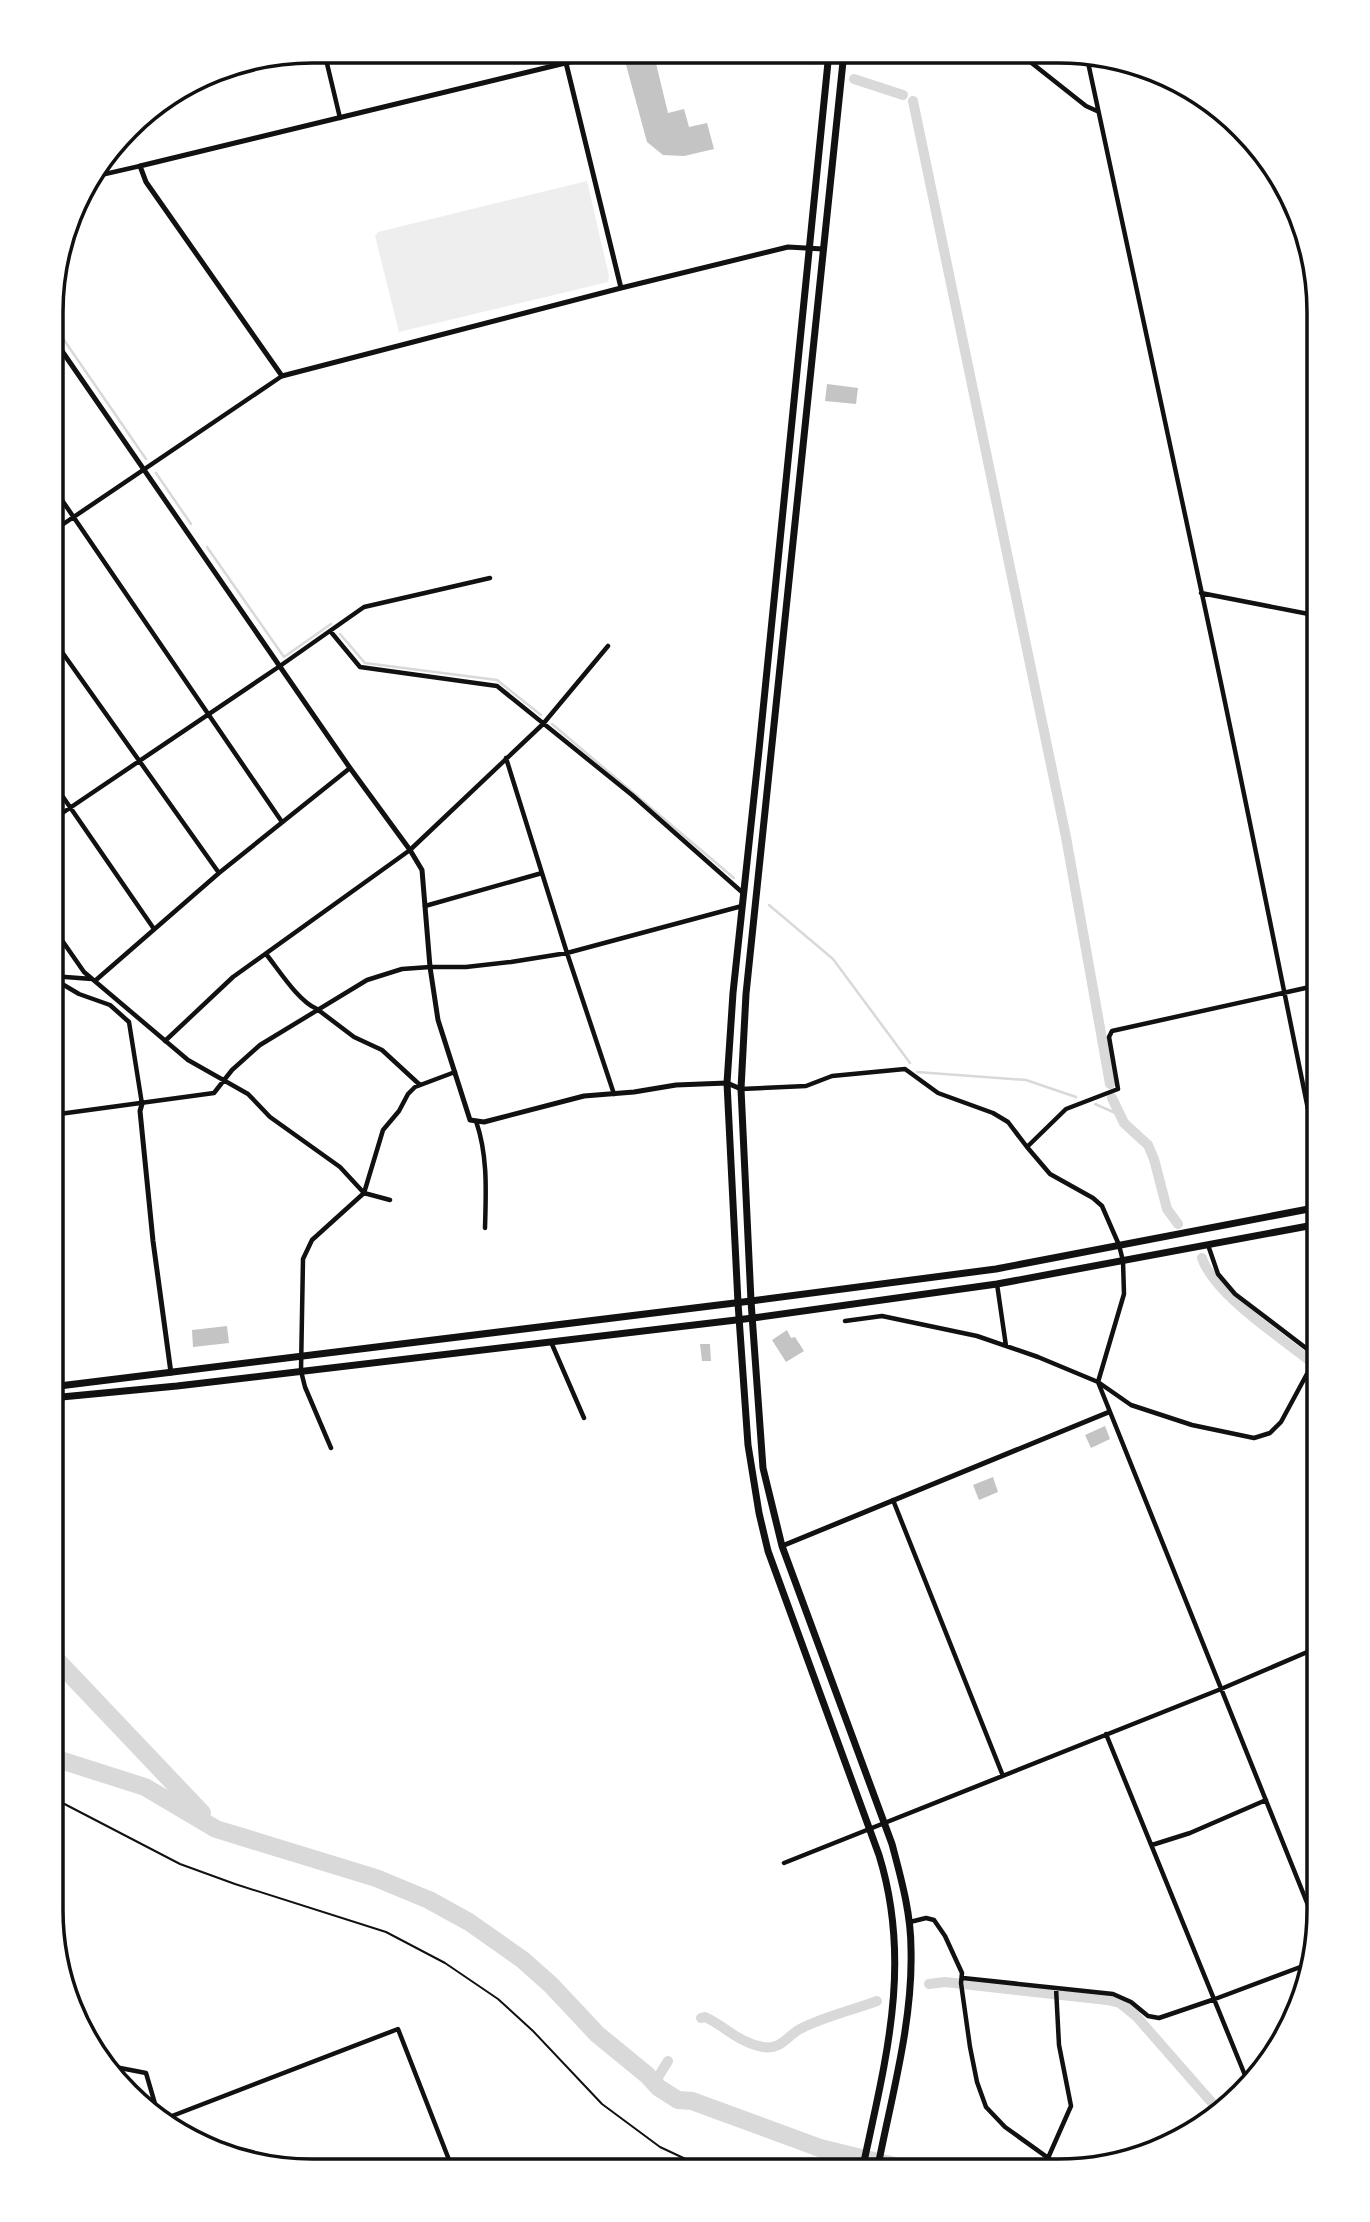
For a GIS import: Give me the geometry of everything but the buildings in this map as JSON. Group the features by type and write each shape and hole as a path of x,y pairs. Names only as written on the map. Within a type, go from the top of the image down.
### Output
{"main road":[{"path":"828,63 733,993 727,1083 748,1445 759,1513 765,1538 871,1829 891,1897 896,1953 894,2001 864,2159"},
{"path":"843,63 746,994 741,1089 751,1301 763,1468 782,1546 900,1872 909,1922 909,1993 879,2159"},
{"path":"63,1386 996,1269 1307,1209"},
{"path":"63,1397 739,1320 997,1284 1307,1226"}],"street":[{"path":"1031,63 1086,106 1098,111"},
{"path":"327,64 341,118"},
{"path":"105,174 563,64"},
{"path":"566,64 621,288"},
{"path":"1088,65 1202,593 1307,1102"},
{"path":"139,166 146,182 282,376"},
{"path":"63,524 282,376 788,247 823,249"},
{"path":"63,352 422,870 430,967 438,1020 470,1120 484,1122 584,1096 676,1085 727,1083 741,1089 806,1086 832,1076 905,1069 938,1093 1001,1117 1050,1174 1102,1206 1119,1245 1123,1261 1124,1294 1098,1382 1307,1902"},
{"path":"63,502 282,822"},
{"path":"63,812 365,607 490,578"},
{"path":"1202,593 1307,614"},
{"path":"331,632 360,667 496,686 632,795 743,893"},
{"path":"165,1041 233,977 410,850 543,724 608,646"},
{"path":"63,654 219,873"},
{"path":"506,758 614,1094"},
{"path":"63,978 96,980 219,873 350,768"},
{"path":"63,796 154,929"},
{"path":"425,906 542,873"},
{"path":"63,1114 214,1093 232,1070 260,1045 367,980 402,970 500,964 567,953 742,906"},
{"path":"63,942 84,972 188,1060 248,1094 270,1117 340,1167 364,1193 390,1200"},
{"path":"266,954 294,990 311,1006 354,1037 382,1050 420,1085"},
{"path":"63,984 79,994 110,1005 129,1022 142,1104 140,1111 153,1241 171,1373"},
{"path":"1027,1147 1066,1109 1118,1089 1109,1037 1112,1031 1307,988"},
{"path":"331,1448 301,1371 303,1259 312,1240 364,1193 383,1130 399,1111 408,1094 420,1085 455,1072"},
{"path":"475,1121 481,1137 487,1180 485,1228"},
{"path":"1208,1245 1218,1274 1235,1294 1307,1351"},
{"path":"997,1284 1006,1346"},
{"path":"845,1321 881,1316 976,1336 1098,1382 1131,1405 1192,1424 1254,1438 1270,1433 1281,1422 1307,1375"},
{"path":"551,1342 584,1418"},
{"path":"782,1546 1109,1412"},
{"path":"892,1500 1003,1776"},
{"path":"784,1863 1307,1652"},
{"path":"1106,1734 1245,2074"},
{"path":"1152,1845 1190,1833 1266,1800"},
{"path":"909,1922 926,1918 934,1920 960,1966 970,2047 983,2100 990,2113 1048,2158 1071,2106 1059,2045 1056,1990"},
{"path":"963,1978 1113,1994 1131,2002 1148,2016 1159,2018 1301,1967"},
{"path":"173,2116 398,2029 449,2159"},
{"path":"119,2068 146,2073 155,2103"}],"path":[{"path":"63,1803 180,1864 386,1931 446,1963 498,1999 533,2031 602,2104 660,2147 686,2159"}],"shaded area":[{"path":"587,181 609,276 608,282 399,332 375,236 378,232"}],"waterway":[{"path":"854,79 903,95"},
{"path":"913,101 1066,837 1110,1084"},
{"path":"63,339 146,459"},
{"path":"156,473 191,524"},
{"path":"207,547 284,657 331,624"},
{"path":"340,634 365,663 497,680 541,715"},
{"path":"552,724 734,878"},
{"path":"769,905 833,959 910,1063"},
{"path":"917,1072 1026,1080 1076,1097"},
{"path":"1112,1098 1124,1123 1148,1145 1167,1209 1178,1224"},
{"path":"1095,1104 1120,1115"},
{"path":"1202,1258 1209,1272 1234,1300 1307,1359"},
{"path":"63,1667 202,1813"},
{"path":"63,1761 145,1787 216,1829 376,1878 429,1900 469,1922 523,1960 551,1985 597,2034 659,2088 678,2100 692,2101 820,2148 865,2159"},
{"path":"929,1984 945,1982 1120,2003 1136,2016 1214,2105"},
{"path":"701,2018 705,2017 754,2045 774,2047 809,2025 877,2001"},
{"path":"655,2082 668,2061"}]}
